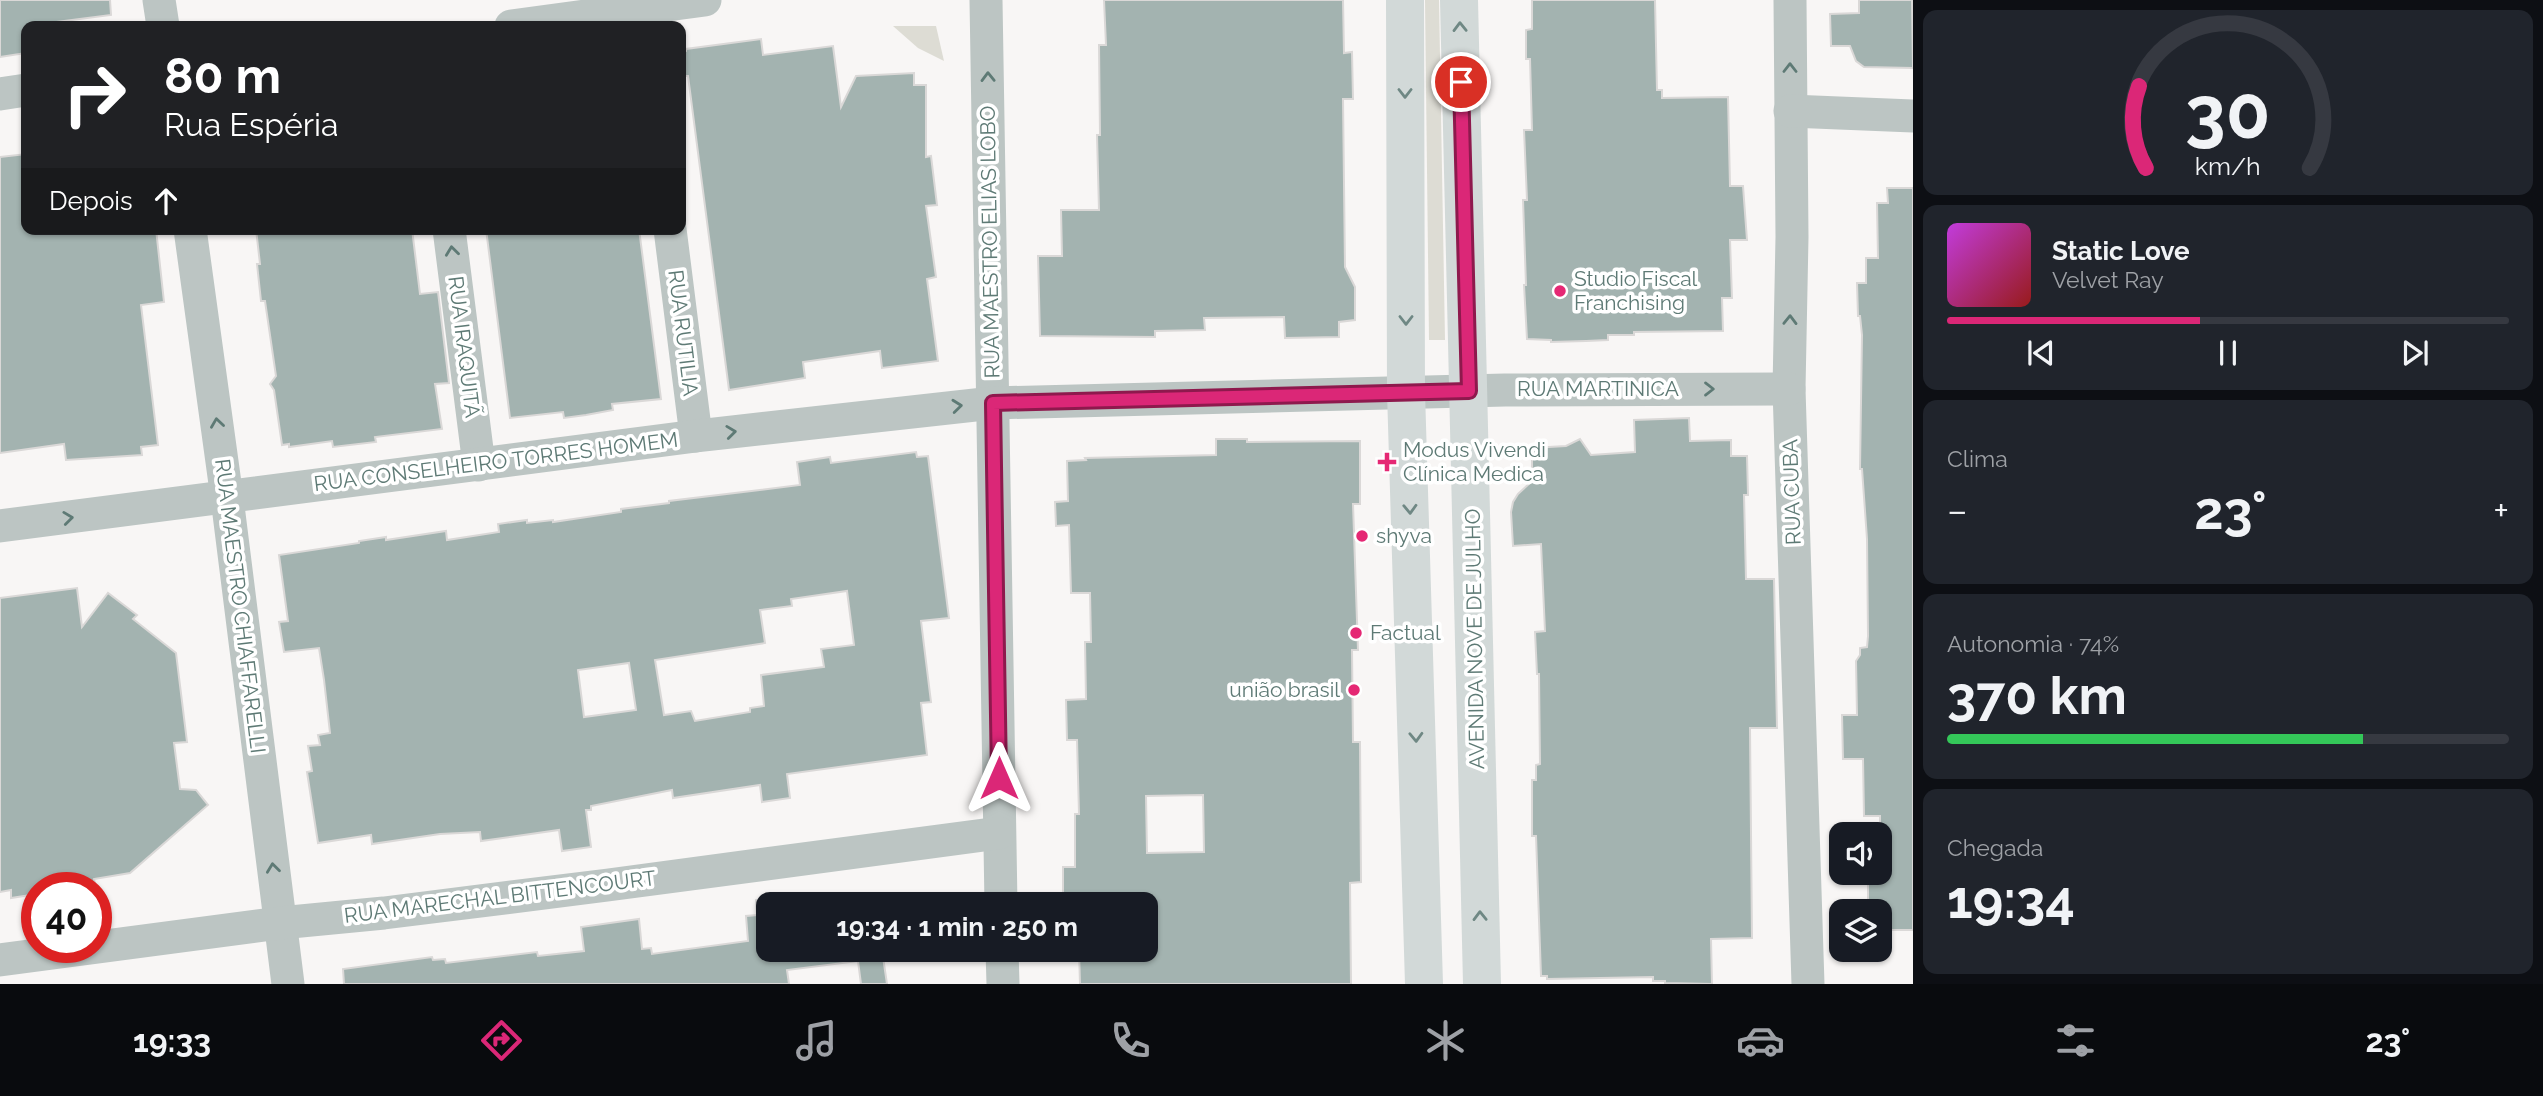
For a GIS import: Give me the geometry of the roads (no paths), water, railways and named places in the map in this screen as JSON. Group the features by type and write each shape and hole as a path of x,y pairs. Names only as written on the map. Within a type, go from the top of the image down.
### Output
{"main road":[{"path":"1405,0 1406,392 1424,984"},
{"name":"AVENIDA NOVE DE JULHO","path":"1459,0 1482,984"}],"street":[{"path":"159,0 162,21"},
{"path":"586,21 646,17 705,0"},
{"name":"RUA MAESTRO ELIAS LOBO","path":"986,0 1001,892"},
{"name":"RUA CUBA","path":"1790,0 1792,237 1789,388 1808,984"},
{"path":"0,94 21,91"},
{"path":"1790,111 1913,116"},
{"name":"RUA MAESTRO CHIAFFARELLI","path":"191,235 288,984"},
{"name":"RUA IRAQUITÃ","path":"450,235 479,465"},
{"name":"RUA RUTILIA","path":"671,235 696,436"},
{"name":"RUA MARTINICA","path":"1406,392 1789,388"},
{"name":"RUA CONSELHEIRO TORRES HOMEM","path":"0,526 696,436 993,403 1406,392"},
{"name":"RUA MARECHAL BITTENCOURT","path":"0,960 280,923 529,895 999,833"},
{"path":"1002,962 1003,984"}],"place":[{"name":"Studio Fiscal Franchising","path":"1560,291"},
{"name":"Modus Vivendi Clínica Medica","path":"1387,462"},
{"name":"shyva","path":"1362,536"},
{"name":"Factual","path":"1356,633"},
{"name":"união brasil","path":"1354,690"}]}
